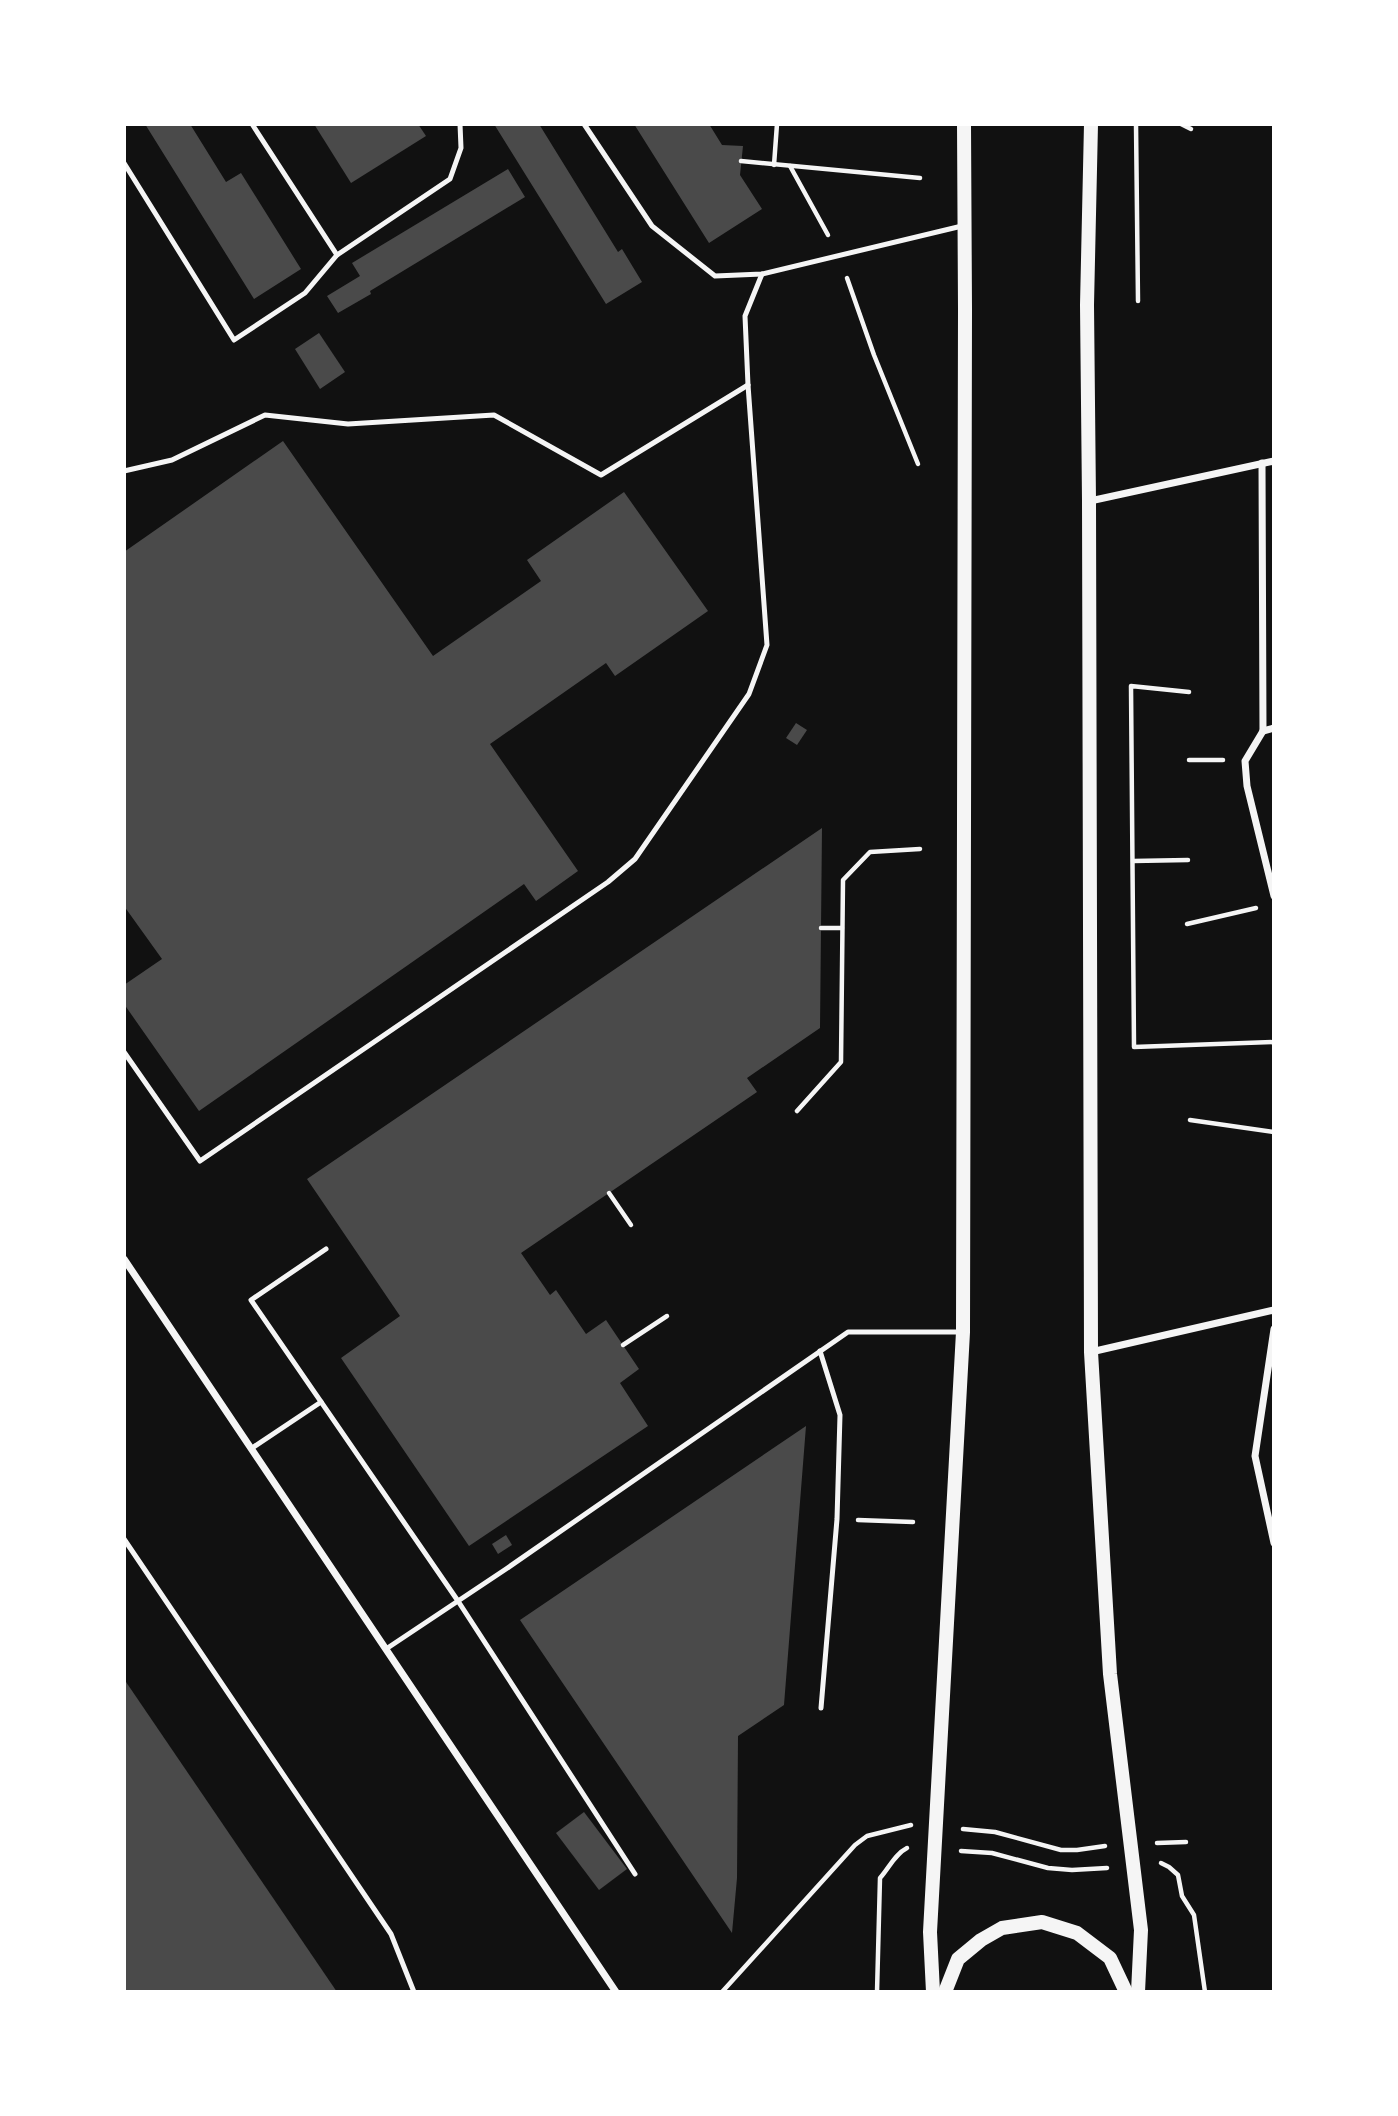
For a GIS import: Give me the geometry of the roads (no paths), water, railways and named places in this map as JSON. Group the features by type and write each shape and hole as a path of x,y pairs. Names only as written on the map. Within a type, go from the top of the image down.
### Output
{"main road":[{"path":"933,1992 930,1932 963,1332 964,124"},
{"path":"1091,124 1087,304 1091,1352 1110,1674 1141,1930 1138,1992"},
{"path":"945,1992 958,1959 981,1940 1002,1928 1042,1922 1076,1933 1110,1958 1126,1992"}],"street":[{"path":"1089,501 1274,461"},
{"path":"1262,463 1263,731 1245,761 1247,786 1274,896"},
{"path":"1263,731 1274,728"},
{"path":"124,1259 616,1992"},
{"path":"1091,1352 1274,1310"},
{"path":"1274,1329 1255,1456 1274,1543"}],"lane":[{"path":"252,124 337,255"},
{"path":"124,163 234,340 305,293 337,255 450,180 461,148 460,124"},
{"path":"584,124 652,226 715,276 762,274 965,226"},
{"path":"124,1052 200,1161 608,882 635,859 749,694 767,645 745,316 762,274"},
{"path":"124,471 172,460 265,415 348,424 494,415 601,475 748,386"},
{"path":"326,1249 251,1300 458,1601 635,1874"},
{"path":"386,1649 848,1332 963,1332"},
{"path":"820,1351 840,1415 837,1519 821,1708"},
{"path":"252,1448 320,1402"},
{"path":"124,1539 391,1934 414,1992"}]}
